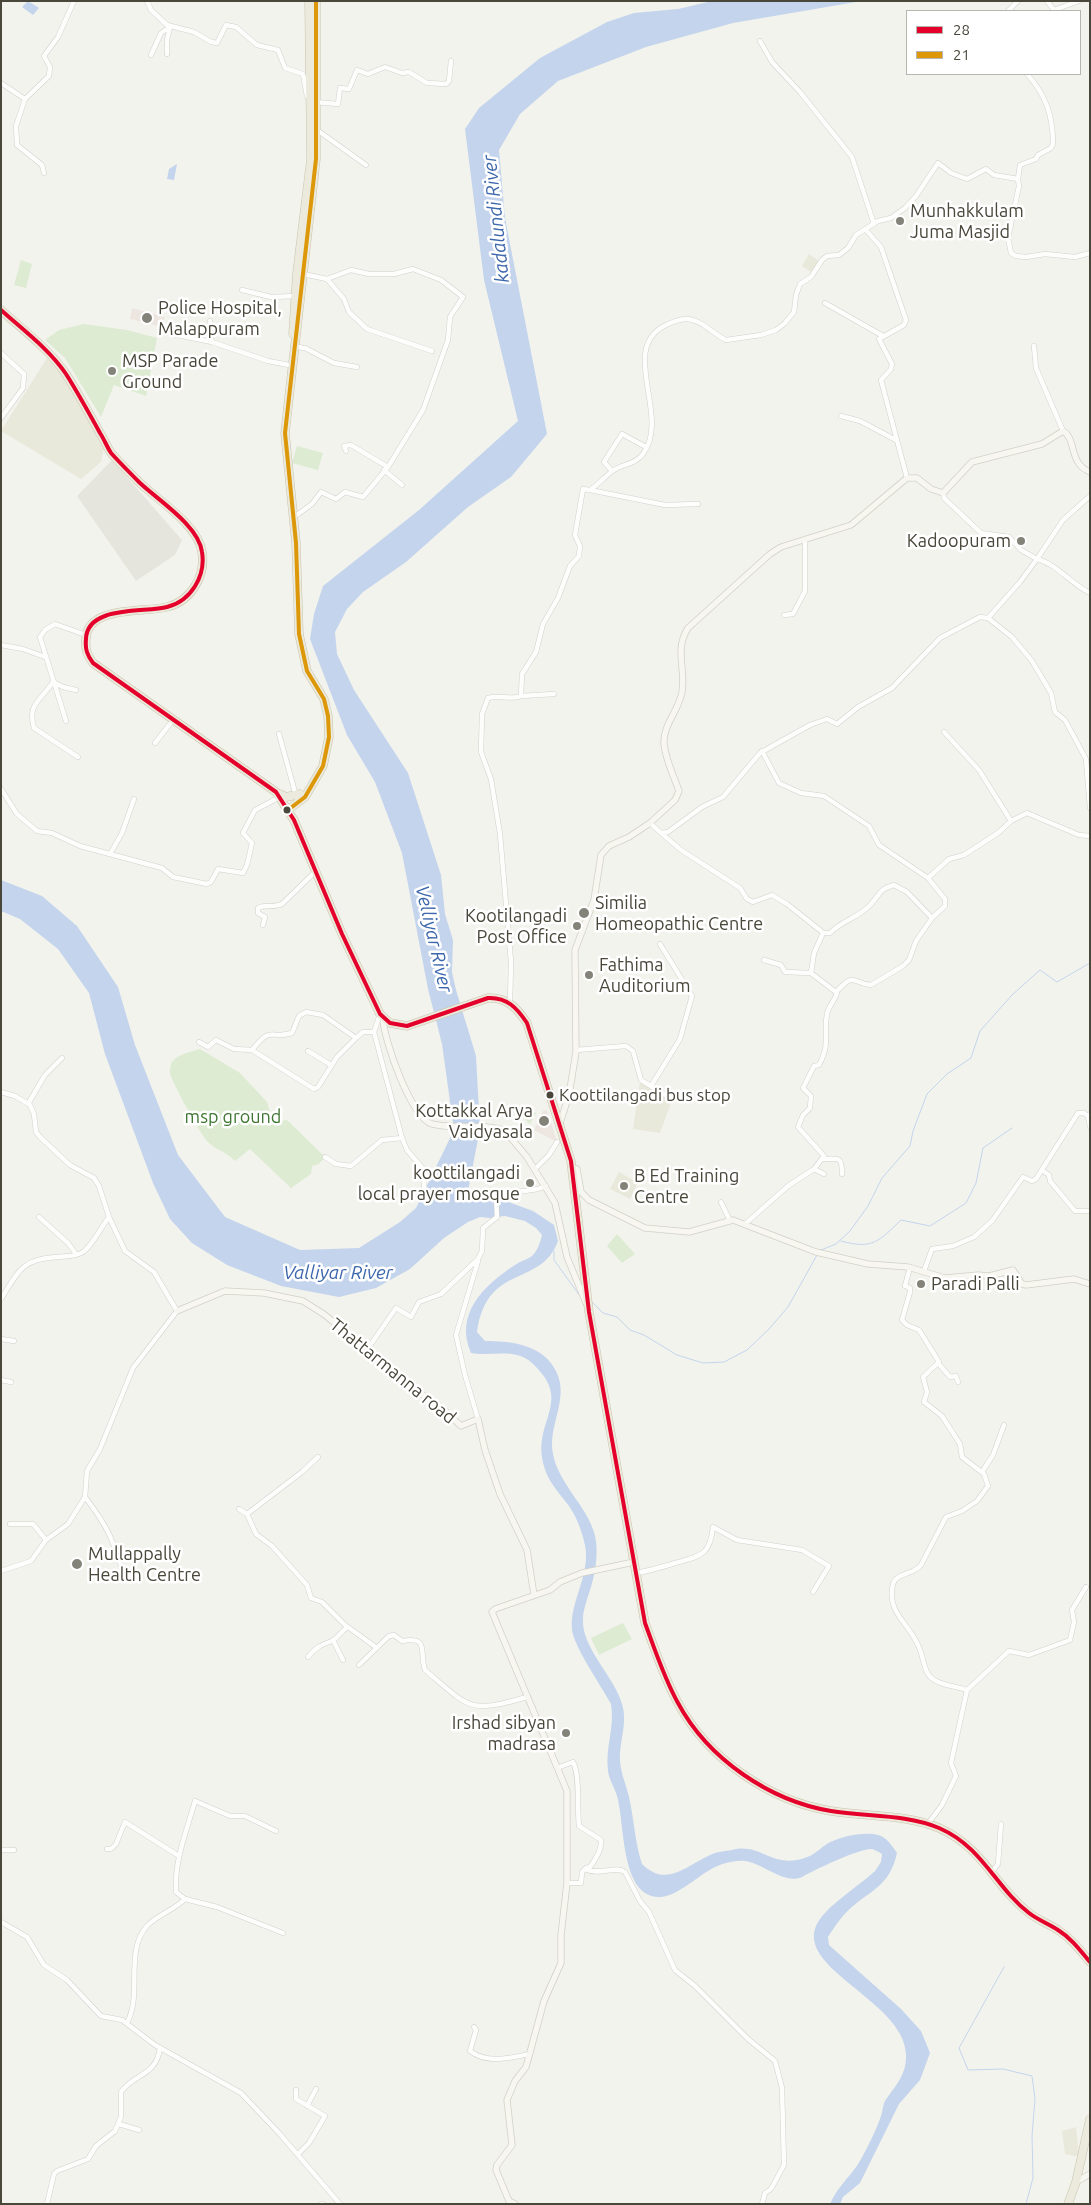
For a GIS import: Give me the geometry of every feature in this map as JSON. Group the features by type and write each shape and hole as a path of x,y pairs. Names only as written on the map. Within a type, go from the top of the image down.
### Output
{"highway":[{"path":"287,808 300,796 323,766 327,752 328,716 324,699 307,671 303,660 299,634 294,517 285,433 297,347 302,274 316,159 317,130 312,101 309,1"},
{"path":"294,820 300,796 321,757 324,737 323,717 319,701 302,673 294,634 292,541 280,433 311,159 316,1"},
{"path":"1,310 50,354 65,373 110,452 142,485 194,532 201,543 204,559 200,578 185,598 166,608 104,616 92,624 86,635 85,647 93,663 278,795 294,820 382,1017 399,1026 419,1022 476,1002 496,998 510,1003 521,1013 533,1037 560,1121 572,1167 589,1312 645,1623 660,1666 691,1723 724,1759 764,1787 801,1804 838,1812 904,1818 948,1833 968,1846 1029,1914 1069,1938 1090,1962"},
{"path":"278,795 286,797 300,796"},
{"path":"1068,2204 1076,2182 1090,2119"}],"main road":[{"path":"560,1121 569,1095 576,1050 575,950 594,900 601,855 609,846 630,837 650,823 675,800 679,791 664,749 664,740 665,730 682,692 679,653 683,636 698,618 758,563 781,547 851,525 907,478 917,478 931,489 943,493 972,462 1042,444 1064,430 1069,435 1073,452 1079,464 1090,472"},
{"path":"382,1017 384,1032 399,1072 419,1114 431,1124 500,1129 508,1133 535,1169 556,1203 567,1257 589,1312"},
{"path":"572,1167 577,1169 581,1192 589,1200 645,1228 663,1232 689,1232 708,1229 730,1221 745,1224 816,1252 868,1264 910,1267 945,1278 989,1276 1013,1270 1022,1284 1026,1285 1074,1279 1090,1284"},
{"name":"Thattarmanna road","path":"177,1311 225,1290 264,1293 303,1301 326,1315 409,1385 444,1410 461,1426 478,1419 485,1450 500,1494 527,1550 534,1595"},
{"path":"515,2204 509,2201 496,2170 497,2165 512,2145 507,2100 515,2081 526,2067 544,2001 561,1963 561,1935 567,1883 569,1810 567,1791 492,1612 495,1609 534,1595 582,1573 634,1562"},
{"path":"1076,2182 1090,2174"}],"street":[{"path":"44,173 42,166 16,145 16,126 24,100 49,76 50,67 44,56 58,37 74,1"},
{"path":"147,1 150,10 170,26 194,32 214,43 221,38 226,25 236,27 257,45 278,50 285,68 302,74 307,96 312,101 338,104 340,88 349,89 357,70 368,74 385,67 402,73 409,72 427,82 446,84 449,81 451,61"},
{"path":"1009,10 1018,1"},
{"path":"1047,1 1054,10 1079,1"},
{"path":"168,54 167,40 170,26"},
{"path":"151,55 162,33 170,26"},
{"path":"760,41 772,62 800,92 852,157 874,224"},
{"path":"1028,75 1040,90 1050,111 1053,144 1048,151 1038,155 1036,159 1020,165 1019,186 1008,238 1011,253 1026,257 1045,254 1075,257 1090,254"},
{"path":"1,83 24,100"},
{"path":"317,130 366,165"},
{"path":"590,490 612,471 643,454 646,447 652,430 652,414 643,365 645,352 657,330 686,319 698,322 726,340 776,330 794,312 796,295 800,284 811,277 827,256 839,255 848,248 856,235 884,219 891,218 904,208 916,196 938,163 951,173 967,178 986,169 994,175 1018,179"},
{"path":"866,230 881,247 906,320 904,325 883,336 879,340 879,344 892,364 891,369 881,380 907,478"},
{"path":"294,517 312,504 321,492 336,499 345,492 363,497 386,468 423,410 448,340 450,317 463,297 441,280 413,269 394,274 369,274 351,270 327,279 302,274"},
{"path":"327,279 344,299 349,312 366,329 432,350"},
{"path":"242,290 271,297 296,296"},
{"path":"825,304 883,336"},
{"path":"210,321 209,331 212,342"},
{"path":"163,332 212,342 268,361 289,365"},
{"path":"1034,346 1036,368 1064,430"},
{"path":"297,347 305,348 334,363 356,367"},
{"path":"1,353 24,374 23,388 1,418"},
{"path":"841,416 860,421 896,440"},
{"path":"612,471 604,462 622,434 646,447"},
{"path":"346,451 344,446 351,445 386,468 402,485"},
{"path":"521,696 524,669 532,661 542,624 558,598 570,566 579,556 580,546 575,535 576,518 583,489 665,505 698,504"},
{"path":"943,493 944,498 981,533 1009,537 1021,550 1037,559 1046,561 1074,585 1090,593"},
{"path":"988,618 1020,582 1063,520 1090,496"},
{"path":"784,615 793,614 805,591 805,539"},
{"path":"661,834 668,832 702,807 723,797 762,751 810,724 827,719 837,724 842,721 858,707 892,688 940,638 980,617 988,618 1012,637 1032,661 1051,692 1055,712 1065,720 1086,759 1090,808"},
{"path":"66,721 40,637 45,630 55,624 86,635"},
{"path":"1,645 23,648 45,657"},
{"path":"53,682 76,690"},
{"path":"53,682 33,706 31,712 34,728 78,757"},
{"path":"510,1003 510,962 500,834 491,779 481,752 480,730 482,714 488,698 554,694"},
{"path":"155,743 173,720"},
{"path":"944,732 979,770 1011,821"},
{"path":"279,734 300,796"},
{"path":"762,751 779,783 801,793 824,796 869,826 879,845 928,878 945,899 944,906 932,918 903,966 872,985 856,978 847,980 836,992 837,995 827,1014 828,1032 824,1056 820,1065 814,1066 803,1088 811,1096 810,1108 803,1115 798,1127 824,1156 823,1159"},
{"path":"1,789 17,814 37,831 52,833 80,846 162,868 173,877 207,884 211,882 218,869 243,873 247,865 252,843 243,833 256,810 278,795"},
{"path":"110,854 122,833 134,799"},
{"path":"928,878 949,859 964,855 998,833 1011,821 1027,813 1080,835 1090,836"},
{"path":"650,823 688,855 740,888 747,899 753,902 772,895 787,904 823,933 830,932 835,927 853,919 869,907 882,889 894,885 907,892 932,918"},
{"path":"263,925 264,917 258,913 258,908 261,906 276,907 282,904 316,871"},
{"path":"810,973 814,953 823,933"},
{"path":"651,1086 680,1039 692,996 660,944"},
{"path":"764,960 781,965 784,972 810,973 836,992"},
{"path":"252,1050 265,1036 292,1033 299,1016 306,1012 323,1016 356,1038"},
{"path":"382,1017 374,1032 402,1138 407,1150 425,1171 424,1189"},
{"path":"199,1042 208,1046 216,1040 234,1049 252,1050 314,1089 318,1087 331,1071 331,1065 356,1038 363,1032 374,1032"},
{"path":"576,1050 626,1046 632,1051 641,1080 667,1096"},
{"path":"308,1050 331,1065"},
{"path":"28,1104 45,1075 62,1058"},
{"path":"1,1092 15,1096 28,1104 34,1114 36,1132 41,1138 70,1165 94,1178 99,1186 108,1217 125,1251 154,1272 177,1311 133,1368 100,1448 87,1470 85,1497 68,1524 46,1540 31,1561 1,1571"},
{"path":"924,1271 932,1249 952,1246 974,1237 992,1220 1023,1177 1033,1181 1078,1113 1084,1112 1089,1115 1090,1126"},
{"path":"325,1157 336,1164 351,1166 382,1140 402,1138"},
{"path":"535,1169 549,1155 557,1142"},
{"path":"745,1224 788,1186 814,1169 823,1159 835,1157 839,1159 842,1164 842,1174"},
{"path":"814,1169 824,1174"},
{"path":"1042,1170 1050,1175 1050,1181 1075,1211 1090,1211"},
{"path":"490,1196 538,1190 546,1186"},
{"path":"478,1419 456,1335 482,1251 483,1228 497,1217 496,1195"},
{"path":"721,1202 730,1221"},
{"path":"39,1217 68,1243 76,1254"},
{"path":"1,1299 20,1269 26,1265 85,1251 108,1217"},
{"path":"367,1350 396,1308 411,1317 419,1302 441,1294 478,1259"},
{"path":"910,1267 905,1286 910,1288 910,1292 902,1320 907,1325 918,1330 939,1364 950,1377 956,1376 958,1382"},
{"path":"1,1339 14,1341"},
{"path":"939,1364 923,1377 928,1392 924,1402 942,1416 960,1444 962,1457 988,1479 985,1490 965,1509 946,1517 918,1569 896,1579 892,1599 895,1612 918,1643 928,1674 936,1680 967,1690"},
{"path":"1,1380 11,1382"},
{"path":"982,1472 993,1455 1004,1426"},
{"path":"247,1514 302,1472 318,1457"},
{"path":"85,1497 113,1541 120,1567 125,1574 136,1580"},
{"path":"239,1509 247,1514 256,1534 272,1546 307,1585 311,1598 322,1602 347,1627 377,1648"},
{"path":"10,1524 22,1526 33,1524 46,1540"},
{"path":"636,1573 695,1559 706,1551 712,1542 713,1527 737,1540 802,1550 829,1566 813,1592"},
{"path":"927,1825 942,1805 956,1776 952,1763 967,1690 1009,1651 1029,1655 1070,1640 1074,1622 1072,1610 1086,1587"},
{"path":"308,1657 322,1643 333,1640 347,1627"},
{"path":"359,1665 391,1635 402,1641 411,1638 417,1640 421,1646 425,1670 457,1697 477,1707 494,1707 527,1697"},
{"path":"333,1640 343,1660"},
{"path":"557,1768 573,1762 578,1778 576,1802 579,1826 601,1840 602,1846 590,1868 582,1872 581,1883 567,1883"},
{"path":"276,1831 244,1816 230,1816 195,1802 179,1856 176,1892 185,1899 217,1907 283,1933"},
{"path":"107,1849 111,1849 116,1844 125,1822 179,1856"},
{"path":"992,1872 998,1864 1001,1824"},
{"path":"1,1850 14,1850"},
{"path":"585,1869 593,1873 618,1870 626,1872 640,1901 649,1912 675,1970 728,2018 748,2039 775,2061 782,2088 784,2165 771,2189 765,2193 762,2204"},
{"path":"127,2023 136,1993 134,1960 139,1941 146,1927 177,1907 185,1899"},
{"path":"1,1922 27,1937 44,1965 67,1980 101,2016 119,2019 127,2023 160,2048 240,2093 298,2154 340,2204"},
{"path":"474,2027 476,2030 470,2050 474,2054 500,2060 530,2054"},
{"path":"47,2204 54,2174 88,2159 96,2146 108,2138 119,2124 121,2092 154,2066 160,2048"},
{"path":"307,2106 316,2089"},
{"path":"296,2090 296,2099 326,2116 309,2143 298,2154"},
{"path":"119,2124 139,2130"}],"shaded area":[{"path":"809,254 819,261 811,272 802,266"},
{"name":"Police Hospital, Malappuram","path":"132,308 165,317 162,327 130,319"},
{"path":"47,358 62,375 104,448 101,462 81,479 1,431"},
{"path":"112,460 182,540 175,555 136,581 77,496"},
{"path":"640,1082 672,1100 660,1133 633,1129"},
{"name":"Kottakkal Arya Vaidyasala","path":"547,1110 557,1142 534,1130 543,1111"},
{"name":"B Ed Training Centre","path":"619,1172 638,1183 630,1199 610,1189"},
{"path":"1076,2127 1079,2155 1065,2154 1062,2131"}],"green space":[{"path":"21,260 32,264 26,288 14,285"},
{"name":"MSP Parade Ground","path":"84,324 127,330 157,338 146,396 114,385 101,417 65,358 45,340 59,330"},
{"path":"297,446 323,453 318,470 292,463"},
{"name":"msp ground","path":"200,1049 240,1073 267,1102 273,1122 287,1120 325,1157 319,1164 312,1166 311,1174 291,1188 250,1149 235,1161 207,1141 187,1108 170,1072 175,1059"},
{"path":"519,1106 536,1113 530,1124 515,1110"},
{"path":"617,1234 635,1254 622,1263 607,1246"},
{"path":"623,1623 632,1639 599,1655 591,1638"}],"water":[{"path":"28,1 39,8 33,15 22,7"},
{"name":"Valliyar River","path":"712,1 862,1 733,23 646,47 558,81 520,114 499,150 505,218 547,434 511,477 468,507 406,562 363,592 347,609 335,632 337,654 354,690 408,773 441,875 445,914 453,940 452,972 476,1056 480,1129 466,1201 500,1199 533,1211 554,1225 558,1241 550,1256 540,1265 503,1285 491,1295 483,1310 477,1332 485,1341 513,1343 532,1348 547,1359 558,1377 561,1388 553,1431 553,1454 556,1466 588,1519 596,1541 595,1572 584,1610 583,1623 594,1654 613,1684 624,1711 620,1754 622,1775 629,1797 642,1864 651,1871 668,1875 676,1873 712,1854 741,1849 757,1851 779,1860 797,1860 810,1856 837,1839 851,1835 866,1834 878,1835 884,1838 897,1853 886,1879 849,1909 836,1924 828,1937 829,1945 901,2009 921,2031 930,2053 920,2080 899,2104 860,2183 843,2197 840,2204 830,2204 836,2192 866,2150 885,2102 903,2073 906,2054 901,2035 888,2017 833,1970 820,1954 814,1939 818,1922 823,1915 875,1871 881,1862 882,1854 872,1849 858,1852 795,1879 781,1876 752,1863 743,1861 730,1862 709,1870 684,1888 667,1896 659,1897 646,1894 637,1885 626,1856 620,1808 608,1771 607,1762 612,1721 611,1704 583,1656 572,1630 574,1608 586,1564 586,1553 583,1536 576,1518 552,1484 542,1457 544,1431 550,1409 550,1388 544,1376 525,1358 511,1354 471,1353 467,1339 466,1326 469,1313 475,1302 483,1291 504,1273 532,1256 540,1244 542,1235 536,1228 525,1221 505,1216 480,1217 468,1222 444,1238 410,1269 376,1288 339,1297 281,1286 227,1265 192,1243 170,1219 153,1183 105,1054 89,993 58,949 20,919 1,911 1,880 42,896 77,926 118,987 135,1045 178,1155 225,1217 300,1250 359,1248 400,1222 416,1208 454,1130 442,1044 428,989 402,853 375,782 347,735 310,639 314,614 323,586 419,510 518,421 484,280 465,129 479,108 540,58 607,22 634,13 678,9"},
{"path":"177,164 174,180 167,179 169,169"}],"waterway":[{"path":"821,1250 836,1244 850,1231 868,1206 882,1178 910,1146 913,1131 927,1094 947,1074 971,1058 980,1031 1012,995 1040,970 1057,982 1090,963"},
{"path":"841,1241 852,1244 875,1242 901,1220 930,1226 966,1203 976,1183 983,1148 1012,1128"},
{"path":"554,1251 554,1260 580,1296"},
{"path":"592,1302 603,1313 617,1317 630,1330 644,1335 677,1355 703,1363 724,1362 747,1350 769,1329 788,1307 817,1255"},
{"path":"1004,1967 959,2048 968,2070 1003,2069 1032,2076 1035,2099 1032,2136 1033,2178 1026,2204"}],"transit line":[{"name":"21","path":"288,810 305,797 323,766 329,737 328,716 324,699 307,671 299,634 296,543 285,433 316,159 316,1"},
{"name":"28","path":"1,310 52,356 66,374 111,453 140,483 186,523 199,542 202,552 202,570 199,578 190,593 176,604 157,609 119,612 96,620 89,628 86,639 87,652 93,663 276,792 294,820 342,934 380,1014 390,1023 407,1026 488,998 501,999 511,1004 527,1023 571,1161 589,1312 645,1623 668,1684 691,1723 706,1742 724,1759 743,1774 786,1798 808,1806 831,1811 913,1820 939,1828 954,1836 978,1856 1017,1903 1067,1937 1090,1962"}],"place":[{"name":"Munhakkulam Juma Masjid","path":"900,221"},
{"name":"Police Hospital, Malappuram","path":"147,318"},
{"name":"MSP Parade Ground","path":"112,371"},
{"name":"Kadoopuram","path":"1021,541"},
{"name":"Similia Homeopathic Centre","path":"584,913"},
{"name":"Kootilangadi Post Office","path":"577,926"},
{"name":"Fathima Auditorium","path":"589,975"},
{"name":"Koottilangadi bus stop","path":"550,1095"},
{"name":"Kottakkal Arya Vaidyasala","path":"544,1121"},
{"name":"koottilangadi local prayer mosque","path":"530,1183"},
{"name":"B Ed Training Centre","path":"624,1186"},
{"name":"Paradi Palli","path":"921,1284"},
{"name":"Mullappally Health Centre","path":"77,1564"},
{"name":"Irshad sibyan madrasa","path":"566,1733"}],"water label":[{"name":"kadalundi River","path":"496,219"},
{"name":"Velliyar River","path":"434,939"}]}
